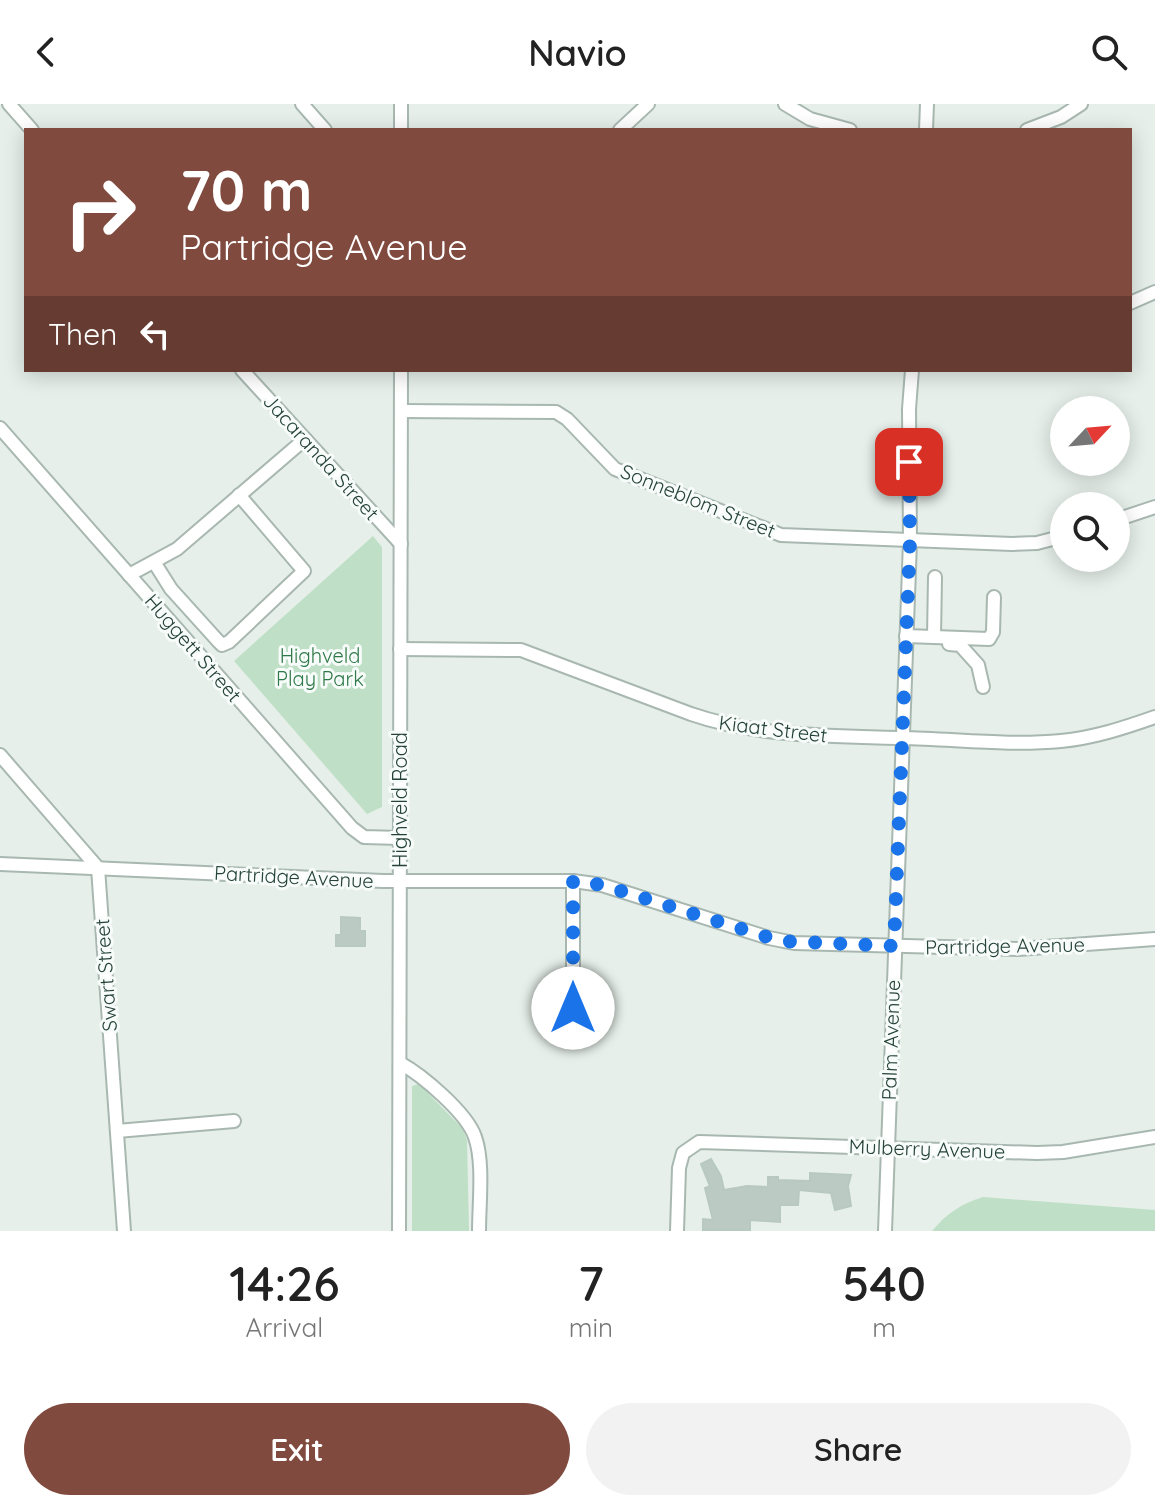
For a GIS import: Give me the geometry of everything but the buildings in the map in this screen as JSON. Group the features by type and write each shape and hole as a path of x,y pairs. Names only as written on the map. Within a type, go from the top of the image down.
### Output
{"street":[{"path":"9,104 30,128"},
{"path":"302,104 323,128"},
{"path":"401,104 401,128"},
{"path":"622,128 648,104"},
{"path":"785,104 810,119 843,128"},
{"path":"926,128 927,104"},
{"path":"1032,128 1061,117 1081,104"},
{"path":"1132,302 1155,292"},
{"name":"Jacaranda Street","path":"244,372 401,544"},
{"name":"Highveld Road","path":"399,1231 401,372"},
{"name":"Palm Avenue","path":"885,1231 910,541 909,409 912,372"},
{"name":"Sonneblom Street","path":"401,411 556,412 567,419 615,469 768,531 792,537 1012,544 1050,540"},
{"name":"Huggett Street","path":"0,428 352,828 364,837 400,838"},
{"path":"129,575 177,549 305,439"},
{"path":"154,562 171,589 218,641 222,645 229,642 304,571 239,495"},
{"path":"1130,515 1155,507"},
{"path":"934,637 935,577"},
{"path":"906,640 934,637 989,639 993,632 994,597"},
{"path":"906,640 960,645 978,665 983,687"},
{"name":"Kiaat Street","path":"400,649 521,650 714,722 844,738 1060,741 1110,732 1155,717"},
{"path":"0,755 98,868"},
{"name":"Partridge Avenue","path":"0,864 400,881 573,881 602,885 780,941 1018,949 1155,939"},
{"name":"Swart Street","path":"98,868 124,1231"},
{"path":"573,881 573,1008"},
{"path":"400,1063 431,1084 473,1130 478,1155 479,1231"},
{"path":"117,1131 234,1121"},
{"name":"Mulberry Avenue","path":"677,1231 679,1168 683,1153 699,1142 1051,1153 1155,1137"}],"green space":[{"name":"Highveld Play Park","path":"373,536 382,547 382,807 367,814 234,661"},
{"path":"419,1084 463,1129 467,1140 469,1231 412,1231 412,1086"},
{"path":"983,1197 1155,1210 1155,1231 932,1231 955,1210"}],"route":[{"path":"573,1008 573,881 602,885 780,941 894,946 910,541 909,462"}]}
